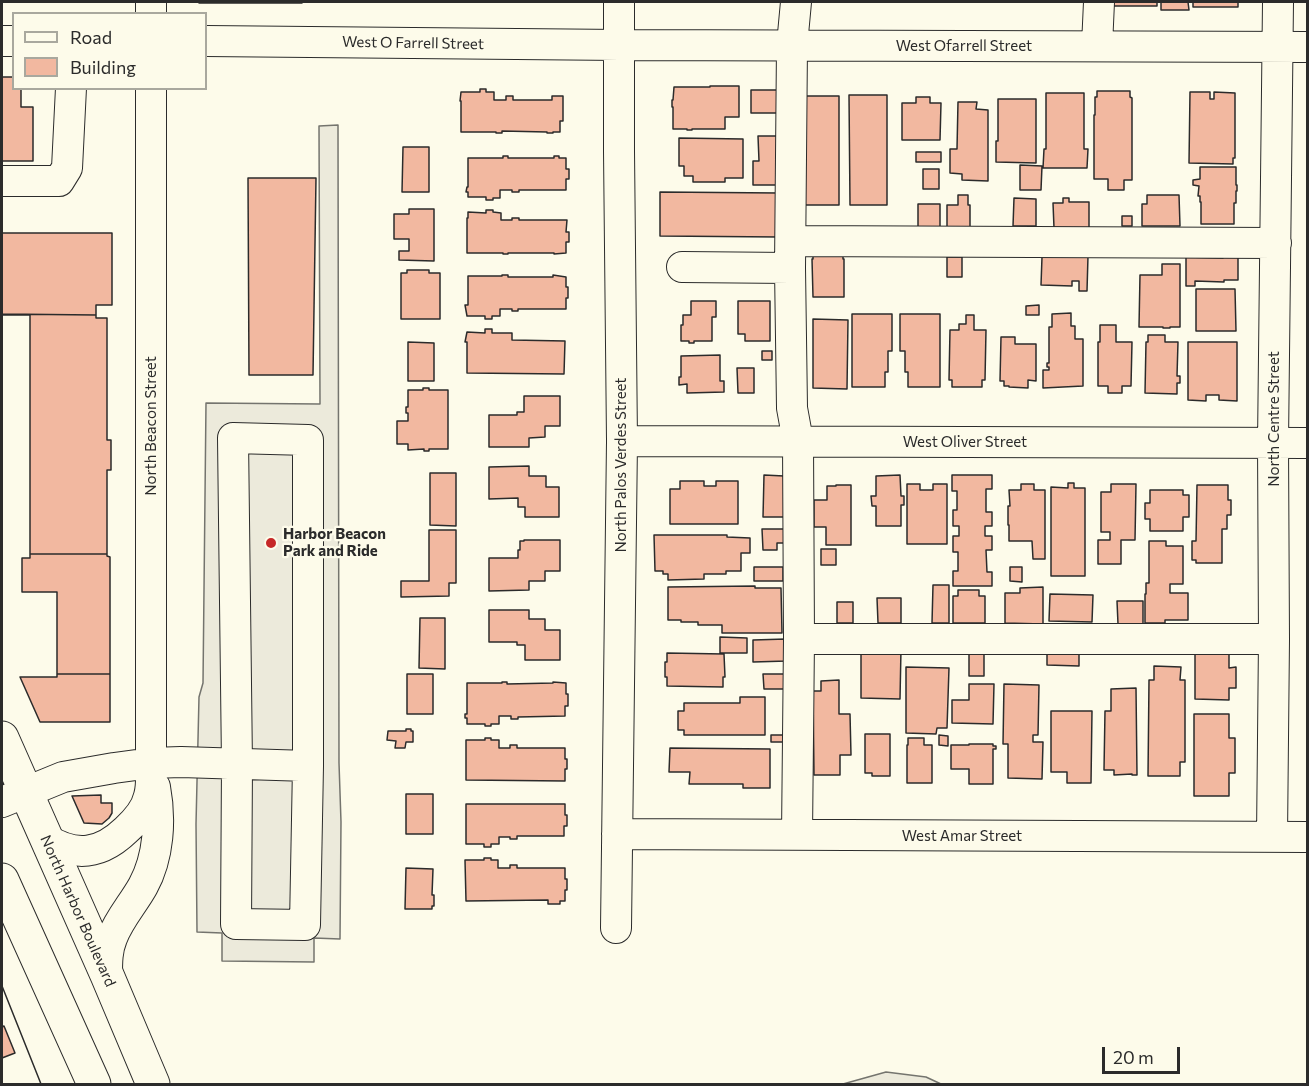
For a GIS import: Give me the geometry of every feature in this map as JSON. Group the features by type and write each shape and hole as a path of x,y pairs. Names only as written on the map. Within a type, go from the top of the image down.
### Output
{"main road":[{"name":"North Harbor Boulevard","path":"2,738 14,797 46,839 153,1084"},
{"path":"2,880 94,1084"}],"street":[{"name":"North Palos Verdes Street","path":"616,928 622,441 619,2"},
{"path":"796,2 792,45 790,255 792,408 798,441 797,835"},
{"path":"1097,46 1099,2"},
{"name":"North Centre Street","path":"1272,837 1278,2"},
{"name":"West O Farrell Street","path":"207,41 620,45"},
{"name":"West Ofarrell Street","path":"620,45 1308,47"},
{"path":"2,181 59,181 67,168 70,90"},
{"name":"North Beacon Street","path":"46,839 58,847 79,851 98,848 114,841 143,812 150,793 151,90"},
{"path":"682,267 790,255 1276,243"},
{"path":"233,438 308,440 308,766 305,925 236,924 237,765 233,438"},
{"name":"West Oliver Street","path":"622,441 1308,443"},
{"path":"799,639 1274,639"},
{"path":"14,797 63,777 151,763 308,766"},
{"name":"North Beacon Street","path":"107,975 107,957 111,939 143,886 152,865 158,812 151,763"},
{"name":"West Amar Street","path":"617,834 1308,837"}],"shaded area":[{"name":"Harbor Beacon Park and Ride","path":"338,125 340,939 314,938 314,962 222,961 222,933 197,932 196,824 199,697 203,683 206,403 320,404 319,126"},
{"path":"886,1072 926,1077 941,1084 843,1084"}],"building":[{"path":"302,2 302,3 199,3"},
{"path":"1111,2 1157,2 1157,6 1111,6"},
{"path":"1161,2 1188,2 1189,10 1161,10"},
{"path":"1193,2 1238,2 1238,7 1193,7"},
{"path":"2,77 12,77 12,90 21,90 21,107 33,107 33,161 2,161"},
{"path":"739,86 739,117 725,117 725,129 673,129 674,87"},
{"path":"480,89 494,92 494,100 506,100 506,96 513,96 513,100 552,100 552,96 563,96 563,121 560,121 560,132 461,132 461,92 480,92"},
{"path":"751,90 777,90 777,113 751,113"},
{"path":"1097,91 1130,91 1132,98 1132,180 1124,180 1124,190 1108,190 1108,179 1094,179 1094,115"},
{"path":"1190,92 1210,92 1210,99 1214,99 1214,92 1235,93 1235,158 1233,158 1233,164 1189,163"},
{"path":"1046,93 1084,93 1084,149 1088,149 1087,168 1043,168 1044,149 1046,149"},
{"path":"849,95 887,95 887,205 850,205"},
{"path":"802,96 839,96 839,205 803,205"},
{"path":"916,97 930,97 930,103 941,103 940,140 902,140 902,103 916,103"},
{"path":"998,99 1036,99 1036,163 996,162"},
{"path":"958,102 977,102 976,109 988,110 988,181 962,180 962,174 950,173 950,149 957,149"},
{"path":"758,136 777,136 778,185 753,185 753,161 759,161"},
{"path":"679,138 743,139 743,178 725,178 725,182 693,182 693,176 684,176 684,166 679,166"},
{"path":"403,147 429,147 429,192 402,192"},
{"path":"916,152 941,152 941,162 916,162"},
{"path":"503,156 508,156 508,158 554,158 554,156 559,156 559,158 566,158 569,179 566,179 566,190 512,192 512,190 500,190 500,198 493,198 493,200 486,200 486,197 468,197 468,192 466,192 468,158 503,158"},
{"path":"1020,165 1042,166 1041,190 1020,190"},
{"path":"1200,167 1236,167 1237,191 1236,203 1234,203 1234,224 1201,224 1199,186 1193,185 1193,180 1200,179"},
{"path":"923,169 939,169 939,189 923,189"},
{"path":"248,178 316,178 313,375 249,375"},
{"path":"660,192 779,193 779,237 660,236"},
{"path":"958,195 968,195 970,228 947,228 947,205 958,205"},
{"path":"1147,195 1179,195 1180,226 1142,226 1142,204 1147,204"},
{"path":"1014,198 1036,199 1036,226 1013,226"},
{"path":"1063,198 1069,198 1069,202 1089,202 1089,228 1054,228 1053,203 1063,203"},
{"path":"918,204 940,204 940,228 918,228"},
{"path":"409,209 434,209 434,261 399,260 399,251 409,251 409,239 394,239 394,214 409,214"},
{"path":"486,210 501,213 501,220 519,218 519,220 567,220 566,232 569,232 569,242 566,242 566,253 467,253 468,212 486,213"},
{"path":"1122,216 1132,216 1132,226 1122,226"},
{"path":"2,233 112,233 112,305 96,305 96,315 2,314"},
{"path":"813,254 843,254 844,297 813,297"},
{"path":"1070,255 1088,256 1087,291 1079,291 1079,281 1072,281 1072,286 1041,285 1042,257 1070,257"},
{"path":"1238,256 1238,280 1195,281 1195,286 1186,286 1186,257"},
{"path":"947,257 962,257 962,277 947,277"},
{"path":"1162,264 1180,264 1180,327 1139,327 1140,275 1162,275"},
{"path":"407,270 429,270 429,273 440,273 440,319 401,319 401,273 407,273"},
{"path":"508,275 508,277 553,277 553,275 566,277 568,298 566,298 566,309 512,311 512,309 500,309 500,316 492,316 492,319 485,319 485,316 467,316 465,305 468,305 468,276"},
{"path":"1196,289 1235,289 1236,331 1196,331"},
{"path":"691,301 716,301 716,317 712,317 712,341 689,343 689,341 681,341 683,315 691,315"},
{"path":"738,301 770,301 770,341 745,341 745,334 738,334"},
{"path":"1039,305 1039,315 1026,315 1026,306"},
{"path":"1071,313 1071,326 1075,326 1075,339 1083,339 1083,386 1043,388 1043,370 1049,370 1047,363 1049,363 1049,327 1052,327 1052,314"},
{"path":"2,314 96,315 96,318 107,318 107,440 111,440 111,470 107,470 107,554 30,554 30,315"},
{"path":"852,314 892,314 892,351 888,351 885,387 852,387"},
{"path":"900,314 940,314 940,387 908,387 905,351 900,351"},
{"path":"966,315 974,315 974,330 986,330 985,380 982,380 982,387 952,387 952,380 949,380 950,330 959,330 959,324 966,324"},
{"path":"813,319 848,320 847,389 813,388"},
{"path":"1100,325 1116,325 1116,342 1132,342 1131,386 1122,386 1122,393 1108,393 1108,386 1098,386"},
{"path":"485,329 492,329 492,333 512,333 512,340 565,341 564,374 467,373 467,342 465,342 467,332 485,333"},
{"path":"1148,335 1165,335 1165,342 1178,342 1177,376 1180,376 1180,383 1177,383 1177,394 1145,393"},
{"path":"1001,337 1015,337 1015,344 1036,344 1036,381 1028,380 1028,388 1004,386 1004,381 1000,381"},
{"path":"408,342 434,343 434,381 408,381"},
{"path":"1188,342 1237,342 1237,401 1219,400 1219,395 1206,395 1206,401 1188,400"},
{"path":"762,351 772,351 772,360 762,360"},
{"path":"720,355 720,381 724,381 724,392 687,393 687,384 679,385 681,356"},
{"path":"737,368 754,368 754,393 738,393"},
{"path":"423,388 448,390 448,449 408,450 408,444 397,444 397,421 408,421 406,407 408,407 408,390 423,390"},
{"path":"524,396 560,396 560,426 545,426 545,437 529,438 529,447 489,447 489,415 517,415 517,412 524,412"},
{"path":"529,466 529,476 546,476 546,487 559,487 559,517 525,517 525,507 518,507 518,498 489,499 489,467"},
{"path":"430,473 456,473 456,526 430,525"},
{"path":"764,475 784,476 784,517 763,517"},
{"path":"900,475 901,496 904,496 904,505 901,505 901,526 876,526 876,506 872,506 871,496 876,496 876,476"},
{"path":"952,475 992,475 992,489 986,489 986,512 992,512 992,526 985,526 985,536 992,536 992,550 986,550 987,572 992,572 992,586 953,586 953,571 958,571 958,552 953,552 953,536 959,536 959,526 953,526 953,510 957,510 957,491 952,491"},
{"path":"680,481 704,481 704,486 716,486 716,481 738,481 738,524 670,524 670,489 680,489"},
{"path":"1068,483 1074,483 1074,488 1085,488 1085,576 1051,576 1051,487 1068,488"},
{"path":"907,484 920,484 920,490 933,490 933,484 947,484 947,544 907,544"},
{"path":"1021,484 1034,484 1034,490 1045,490 1045,559 1033,559 1032,541 1009,541 1009,490 1021,490"},
{"path":"1111,484 1136,484 1135,540 1121,540 1121,564 1098,564 1098,540 1110,540 1110,532 1101,532 1101,492 1111,492"},
{"path":"851,485 851,545 826,545 826,527 814,527 814,500 827,500 827,486"},
{"path":"1197,485 1228,485 1231,515 1227,515 1227,529 1222,529 1222,563 1196,563 1196,560 1192,560 1192,541 1196,541"},
{"path":"1150,490 1183,490 1183,495 1189,495 1189,517 1183,517 1183,531 1150,531 1150,519 1145,519 1145,503 1150,503"},
{"path":"762,529 784,529 784,543 777,543 777,550 763,550"},
{"path":"429,530 456,530 456,583 449,583 449,596 401,597 401,581 429,581"},
{"path":"654,535 727,535 727,537 750,538 750,553 741,553 741,571 704,574 704,579 668,580 668,574 655,571"},
{"path":"560,540 560,571 545,571 545,581 529,581 529,590 489,591 489,558 518,558 520,541"},
{"path":"1149,541 1166,541 1166,546 1183,546 1183,584 1170,584 1170,593 1188,593 1188,620 1145,623 1146,583 1149,583"},
{"path":"821,549 836,549 836,565 821,565"},
{"path":"30,554 107,554 110,557 110,674 57,674 57,592 22,592 22,558 30,558"},
{"path":"754,567 783,567 783,581 754,581"},
{"path":"1010,567 1022,567 1022,582 1010,581"},
{"path":"933,585 949,585 949,623 932,623"},
{"path":"755,586 755,588 781,588 782,633 722,633 722,625 698,625 698,622 668,620 668,587"},
{"path":"1043,587 1043,624 1005,623 1005,593 1020,593 1020,588"},
{"path":"958,590 979,590 979,596 985,596 985,623 953,623 953,596 958,596"},
{"path":"1050,594 1093,595 1092,622 1049,621"},
{"path":"877,598 901,598 901,623 878,623"},
{"path":"1117,601 1143,601 1143,624 1118,624"},
{"path":"837,602 853,602 853,623 837,623"},
{"path":"489,610 529,610 529,619 545,619 545,630 560,630 560,660 525,660 525,645 517,645 517,642 489,642"},
{"path":"420,618 445,618 445,669 419,668"},
{"path":"720,637 747,638 747,653 720,653"},
{"path":"786,639 787,661 753,662 753,640"},
{"path":"861,649 901,649 900,699 861,698"},
{"path":"1047,651 1079,651 1079,666 1047,665"},
{"path":"1195,651 1229,651 1229,668 1236,667 1236,688 1229,688 1229,700 1195,699"},
{"path":"969,652 984,652 984,676 969,676"},
{"path":"667,653 724,654 723,687 667,686 665,662 667,662"},
{"path":"1154,666 1181,667 1180,680 1185,680 1185,762 1180,762 1180,776 1148,776 1149,680 1154,680"},
{"path":"906,667 949,668 947,728 937,728 936,734 906,733"},
{"path":"57,674 110,674 110,722 40,722 20,677 57,677"},
{"path":"407,674 433,674 433,714 407,714"},
{"path":"763,674 787,674 787,689 764,689"},
{"path":"839,680 839,714 850,714 851,755 840,755 840,775 814,775 813,691 821,691 821,681"},
{"path":"507,682 507,684 566,683 568,706 565,706 565,716 511,719 511,716 499,716 499,724 491,724 491,726 467,724 465,714 467,714 467,683"},
{"path":"969,684 994,684 993,724 952,723 952,700 969,700"},
{"path":"1004,684 1039,685 1038,735 1033,735 1033,742 1043,742 1042,779 1008,778 1008,744 1003,744"},
{"path":"1136,688 1137,775 1114,775 1114,770 1104,770 1105,711 1111,711 1111,689"},
{"path":"740,697 765,697 765,735 684,735 684,730 678,730 678,711 684,711 684,703 740,703"},
{"path":"1051,711 1092,711 1091,783 1067,783 1067,772 1051,772"},
{"path":"1194,714 1229,714 1229,738 1235,738 1235,773 1229,773 1229,796 1194,796"},
{"path":"406,729 413,731 413,742 406,742 405,748 395,748 396,741 387,740 388,731 406,731"},
{"path":"865,734 890,734 890,776 872,776 872,773 865,773"},
{"path":"771,735 783,735 783,742 771,742"},
{"path":"939,735 948,736 948,746 939,745"},
{"path":"485,738 499,740 499,748 510,748 510,745 517,745 517,748 565,748 567,769 565,769 565,781 466,780 466,740 485,740"},
{"path":"908,738 924,738 924,745 932,745 932,783 907,783"},
{"path":"951,745 996,746 996,749 993,749 993,784 969,784 969,769 951,769"},
{"path":"670,748 770,749 770,788 743,788 743,784 689,784 690,772 669,772"},
{"path":"406,794 433,794 433,834 406,834"},
{"path":"101,795 101,803 112,803 112,813 109,818 102,824 84,823 72,796"},
{"path":"466,804 565,804 567,826 564,826 564,836 517,836 517,839 499,837 499,844 491,844 491,847 484,847 484,844 466,844"},
{"path":"484,858 498,860 498,868 510,868 510,865 517,865 517,868 565,868 567,890 565,890 565,901 560,901 560,904 548,904 548,900 466,901 465,860 484,860"},
{"path":"406,868 433,869 434,906 432,909 405,909"},
{"path":"4,1026 15,1053 2,1058 2,1027"}],"tram line":[{"path":"2,986 41,1084"}],"place":[{"name":"Harbor Beacon Park and Ride","path":"271,543"}]}
